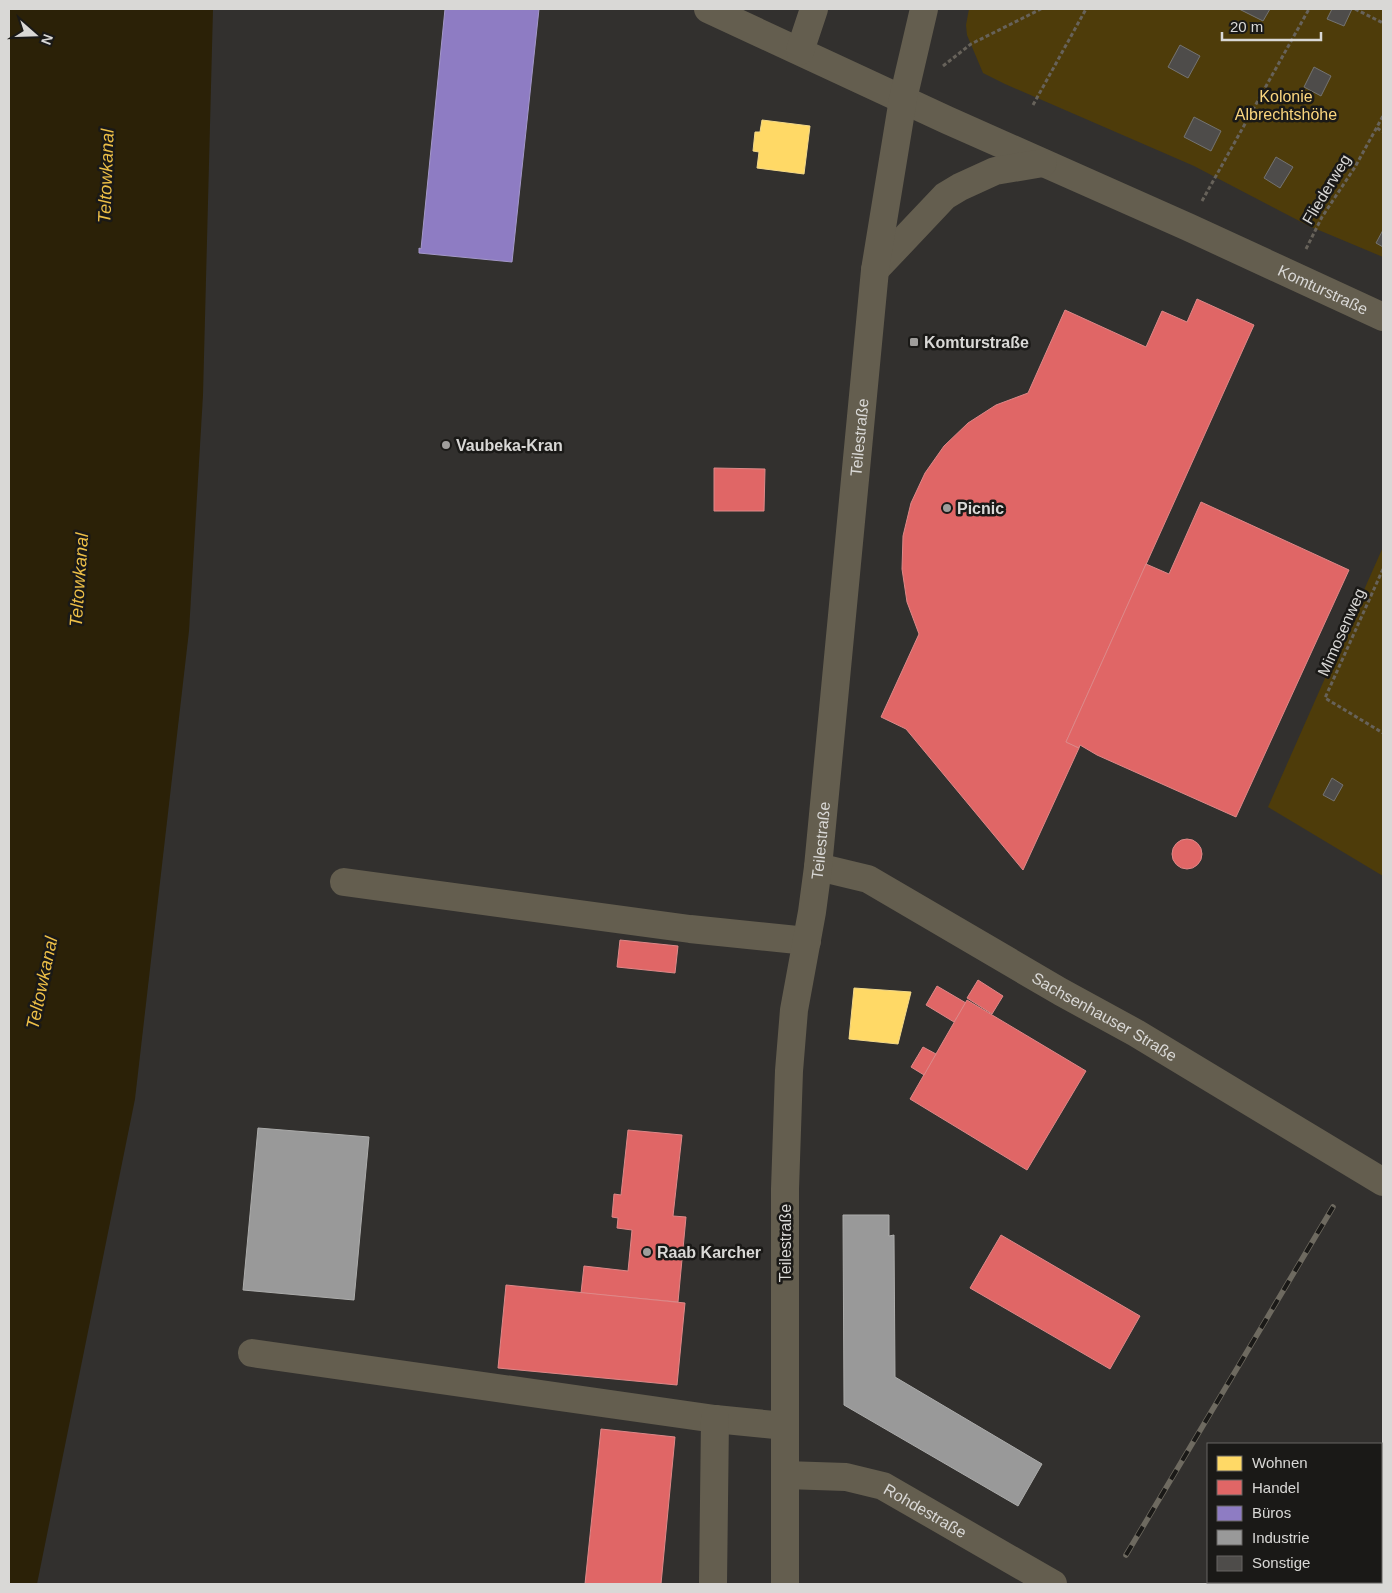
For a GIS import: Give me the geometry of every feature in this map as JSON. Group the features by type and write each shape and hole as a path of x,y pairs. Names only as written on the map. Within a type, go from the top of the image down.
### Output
{"street":[{"name":"Komturstraße","path":"708,9 1043,164 1383,317"},
{"path":"800,51 814,9"},
{"name":"Teilestraße","path":"785,1584 785,1190 789,1071 794,1010 818,867 875,270 903,99 924,9"},
{"path":"875,270 945,196 960,187 995,172 1043,164"},
{"name":"Sachsenhauser Straße","path":"818,867 868,879 1061,992 1136,1033 1383,1182"},
{"path":"344,882 680,927 807,941"},
{"path":"252,1353 715,1419 785,1426"},
{"path":"713,1584 715,1419"},
{"name":"Rohdestraße","path":"785,1475 846,1477 882,1486 1053,1584"}],"path":[{"path":"957,54 971,44 1041,9"},
{"path":"1034,104 1086,9"},
{"path":"1188,228 1309,9"},
{"path":"1355,9 1383,23"},
{"name":"Fliederweg","path":"1292,276 1322,217 1355,167 1383,116"},
{"path":"1377,128 1383,132"},
{"name":"Mimosenweg","path":"1383,569 1325,698 1383,733"}],"green space":[{"name":"Kolonie Albrechtshöhe","path":"969,9 1383,9 1383,257 1309,226 1194,166 983,73 967,35 966,25"},
{"path":"1383,547 1383,876 1268,807"}],"water":[{"name":"Teltowkanal","path":"9,9 213,9 203,395 189,631 135,1099 37,1584 9,1584"}],"building: Wohnen":[{"path":"762,120 810,126 804,174 757,168 759,152 753,151 755,132 760,132"},
{"path":"854,988 911,992 898,1044 849,1039"}],"building: Handel":[{"path":"1197,299 1254,325 1066,742 1079,748 1023,870 906,729 881,717 919,634 907,602 902,569 903,536 911,503 925,473 944,446 968,423 996,405 1028,393 1065,310 1146,347 1162,311 1187,322"},
{"path":"714,468 765,469 764,511 714,511"},
{"path":"1201,502 1349,570 1236,817 1097,755 1080,745 1079,748 1066,742 1146,564 1169,574"},
{"path":"1187,839 1198,843 1202,854 1198,865 1187,869 1176,865 1172,854 1176,843"},
{"path":"620,940 678,946 675,973 617,967"},
{"path":"978,980 1003,996 992,1014 967,998"},
{"path":"937,986 966,1003 954,1022 926,1005"},
{"path":"967,1000 1086,1071 1027,1170 910,1099"},
{"path":"923,1047 936,1054 924,1075 911,1067"},
{"path":"628,1130 682,1135 673,1216 686,1217 678,1302 581,1293 584,1266 628,1271 632,1230 617,1228 618,1218 612,1217 614,1194 621,1195"},
{"path":"1001,1235 1140,1316 1110,1369 970,1288"},
{"path":"506,1285 685,1303 677,1385 498,1368"},
{"path":"601,1429 675,1437 661,1584 585,1584"}],"building: Büros":[{"path":"445,9 539,9 512,262 419,253 419,248 421,249"}],"building: Industrie":[{"path":"258,1128 369,1137 354,1300 243,1290"},
{"path":"843,1215 889,1215 889,1236 894,1235 895,1377 1042,1464 1018,1506 844,1405"}],"building: Sonstige":[{"path":"1239,9 1270,9 1263,21"},
{"path":"1332,9 1352,9 1344,26 1327,19"},
{"path":"1180,45 1200,56 1188,78 1168,67"},
{"path":"1314,67 1331,76 1321,96 1304,87"},
{"path":"1194,117 1221,131 1211,151 1184,137"},
{"path":"1276,157 1293,167 1280,188 1264,178"},
{"path":"1383,230 1383,247 1376,243"},
{"path":"1332,778 1343,785 1334,801 1323,795"}],"railway":[{"path":"1126,1555 1333,1207"}],"place":[{"name":"Komturstraße","path":"914,342"},
{"name":"Vaubeka-Kran","path":"446,445"},
{"name":"Picnic","path":"947,508"},
{"name":"Raab Karcher","path":"647,1252"}]}
